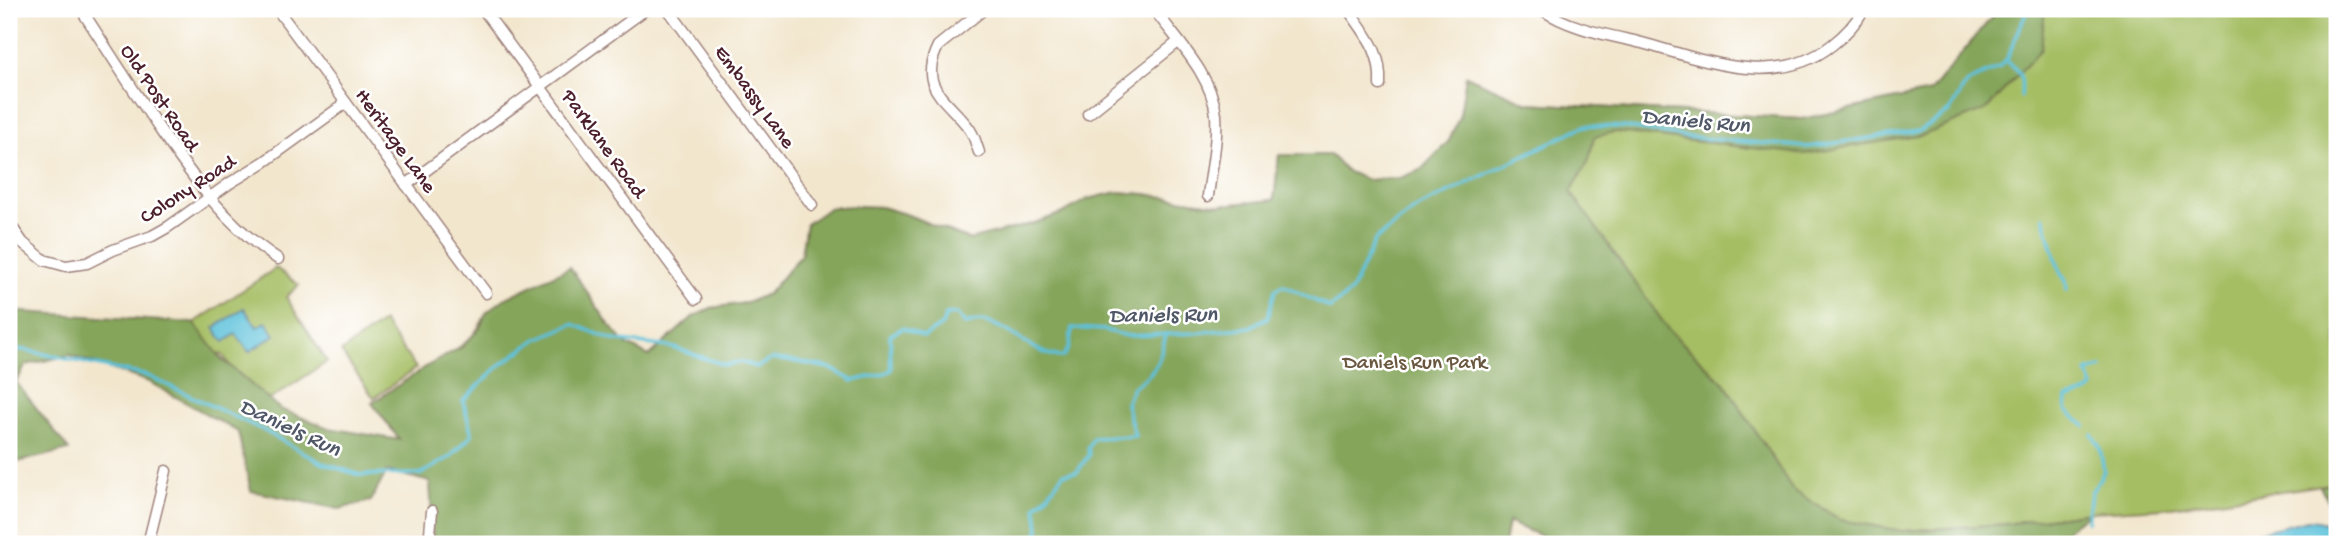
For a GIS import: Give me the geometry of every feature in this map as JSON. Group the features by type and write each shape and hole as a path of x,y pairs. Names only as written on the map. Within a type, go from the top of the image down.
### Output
{"street":[{"name":"Old Post Road","path":"81,9 108,54 209,198 227,219 278,259"},
{"name":"Heritage Lane","path":"277,9 486,293"},
{"name":"Parklane Road","path":"483,9 696,299"},
{"path":"406,185 646,9"},
{"name":"Embassy Lane","path":"668,9 813,205"},
{"path":"979,152 972,131 940,98 935,89 931,66 934,54 943,41 984,9"},
{"path":"1154,9 1205,79 1214,105 1216,129 1208,196"},
{"path":"1348,9 1373,44 1380,61 1380,85"},
{"path":"1541,9 1576,26 1733,67 1761,70 1791,65 1817,55 1842,37 1864,9"},
{"path":"1088,114 1178,42"},
{"name":"Colony Road","path":"9,223 32,253 44,260 66,266 77,265 152,236 264,162 346,103"},
{"path":"148,544 166,471"},
{"path":"429,544 432,511"}],"green space":[{"name":"Daniels Run Park","path":"1996,9 2337,9 2337,483 2164,508 2091,512 2006,524 1903,531 1862,544 1560,544 1508,522 1504,544 433,544 431,482 372,403 462,346 475,333 486,313 570,267 610,326 627,345 649,356 694,316 710,314 711,308 746,303 768,294 801,255 806,224 853,206 881,207 969,240 1032,224 1063,213 1088,199 1118,192 1220,205 1274,200 1279,155 1330,155 1348,172 1367,180 1400,178 1421,170 1449,141 1460,115 1466,76 1528,103 1802,119 1930,92"},
{"name":"Daniels Run Park","path":"1996,9 2045,9 2041,49 1987,109 1924,135 1804,154 1615,132 1594,137 1589,160 1571,192 1668,329 1725,384 1793,490 1841,520 1903,531 2006,524 2091,512 2048,544 1560,544 1508,522 1504,544 433,544 430,482 387,471 371,501 339,509 251,491 238,432 149,382 70,355 26,365 16,382 69,450 9,464 9,311 194,323 222,359 280,409 329,428 400,440 372,403 427,366 462,347 480,328 486,313 504,299 570,267 610,326 627,345 649,356 694,316 711,308 746,303 768,294 801,255 806,224 829,208 881,207 969,240 1032,224 1063,213 1088,199 1118,192 1220,205 1274,200 1279,155 1330,155 1348,172 1367,180 1400,178 1421,170 1449,141 1460,115 1466,76 1528,103 1802,119 1930,92"},
{"path":"276,268 299,285 286,297 327,362 260,406 222,354 213,360 194,323"},
{"path":"383,322 416,368 374,398 341,352"},
{"path":"2337,483 2337,520 2320,486"}],"water":[{"path":"244,308 257,327 266,322 275,335 249,352 236,334 224,342 214,328"},
{"path":"2307,520 2323,522 2337,530 2337,544 2213,544"}],"waterway":[{"name":"Daniels Run","path":"9,349 148,376 263,430 322,463 360,475 421,474 450,457 472,435 463,401 499,366 537,339 573,324 613,340 671,347 725,365 741,362 757,367 772,359 799,362 830,368 853,381 891,370 890,335 903,328 924,337 942,325 946,315 957,314 965,324 981,321 992,324 1042,352 1063,357 1069,348 1072,328 1104,330 1128,336 1250,327 1268,317 1275,290 1283,285 1330,308 1351,292 1375,240 1415,209 1584,126 1623,127 1687,137 1808,147 1919,131 1950,111 1970,81 2000,67 2007,58 2028,9"},
{"path":"2005,61 2015,68 2020,76 2021,96"},
{"path":"2043,216 2067,290"},
{"path":"1029,544 1039,530 1036,506 1063,474 1077,472 1089,455 1088,448 1093,438 1135,436 1126,404 1133,387 1156,365 1166,334"},
{"path":"2085,426 2066,410 2067,398 2090,390 2093,387 2087,372 2102,368"},
{"path":"2087,522 2091,493 2104,471 2100,448 2092,434"}]}
